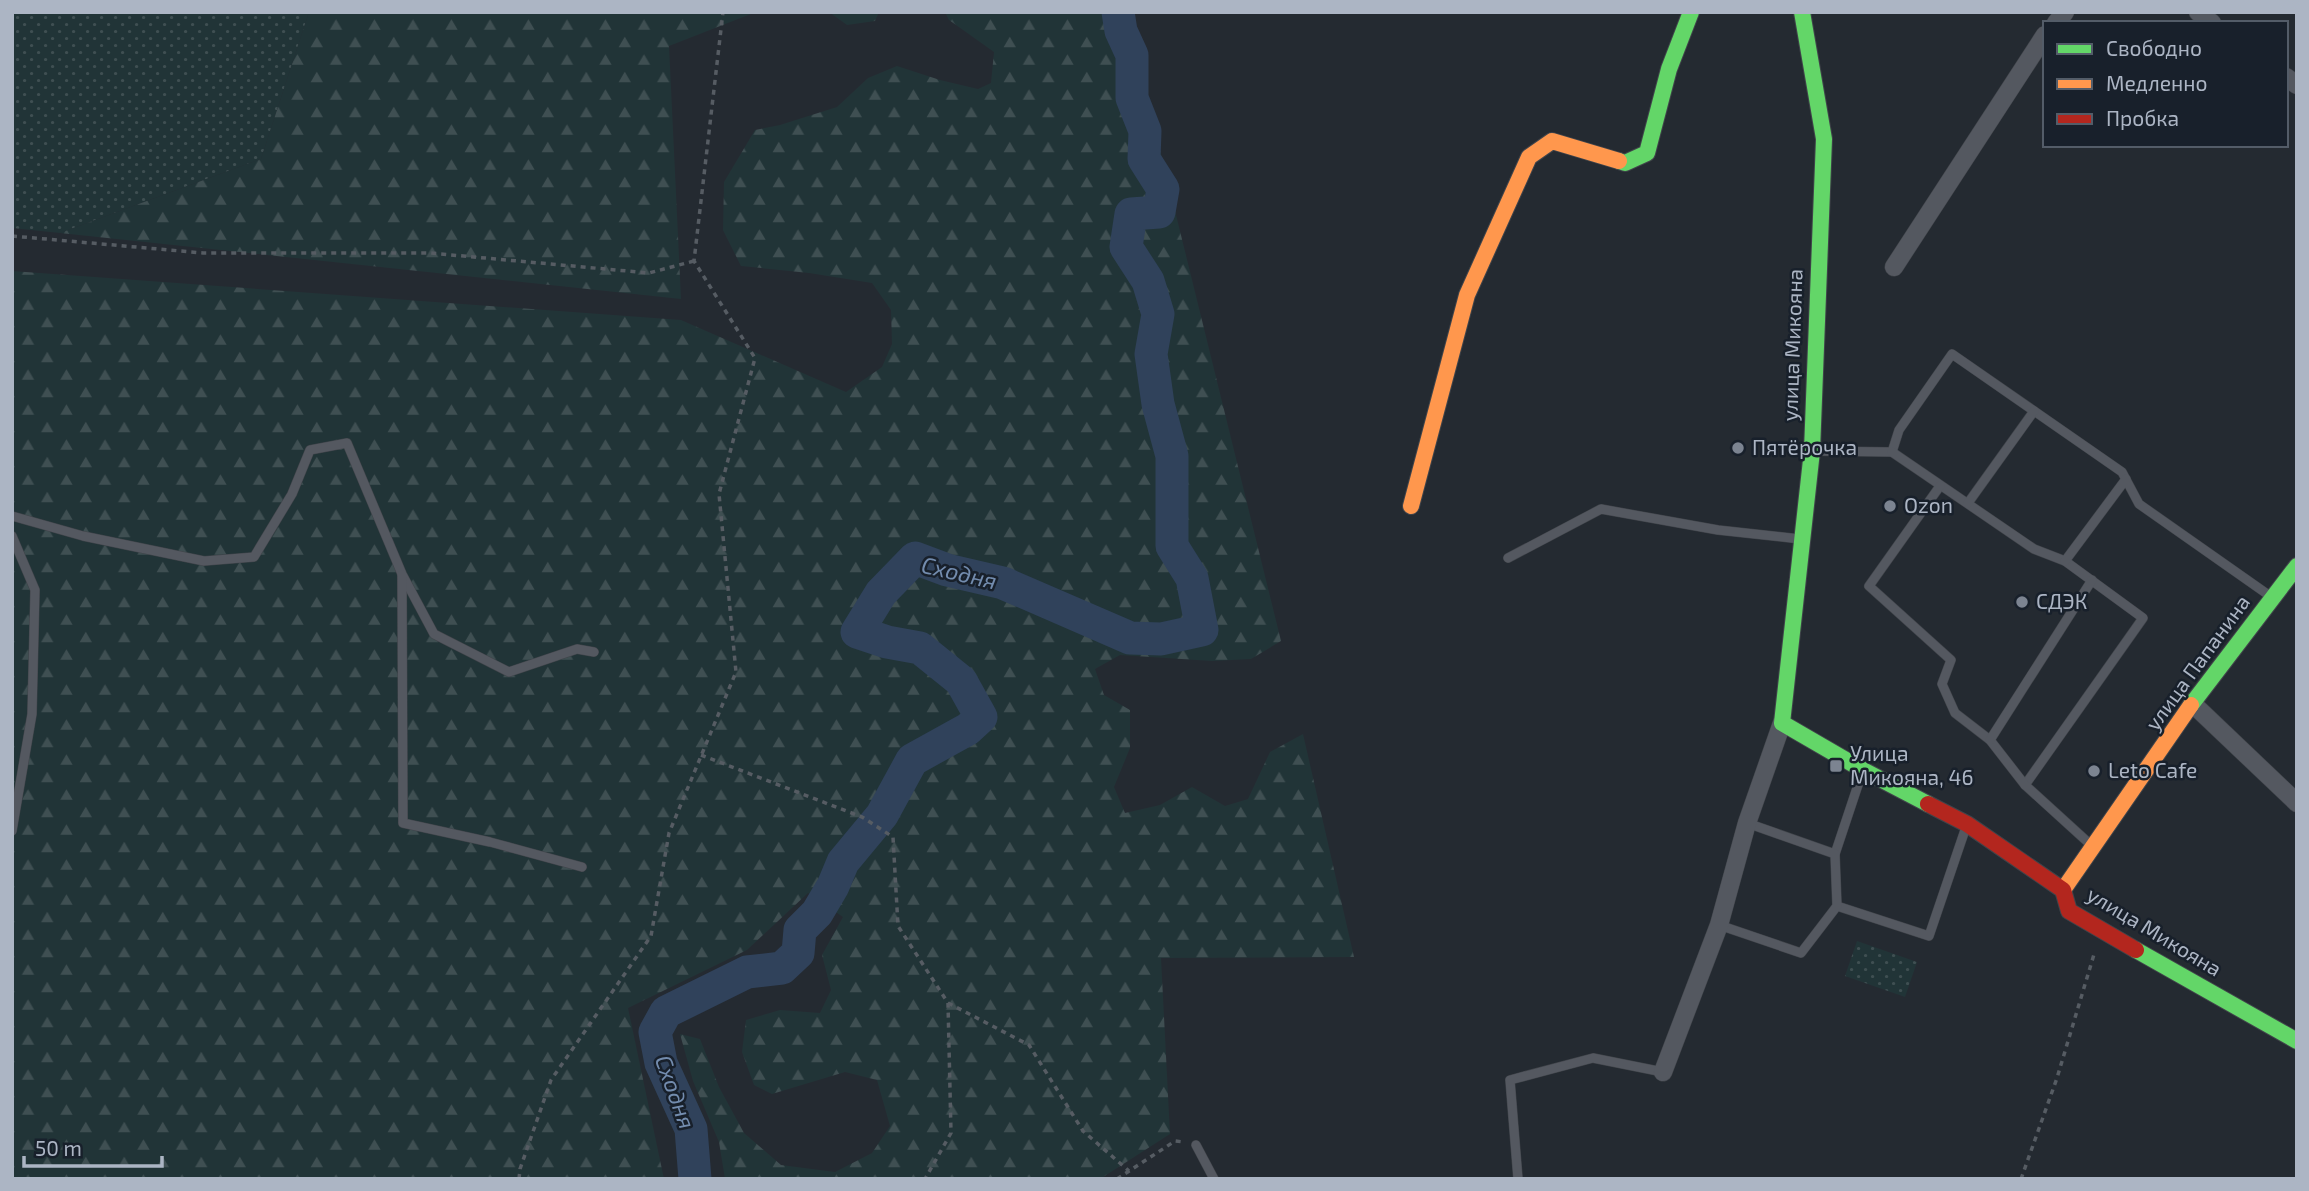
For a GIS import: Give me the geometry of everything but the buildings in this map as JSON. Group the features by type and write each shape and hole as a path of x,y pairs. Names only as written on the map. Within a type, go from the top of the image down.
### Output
{"street":[{"path":"1411,506 1467,295 1529,157 1552,141 1625,163 1647,153 1669,69 1691,12"},
{"name":"улица Микояна","path":"1663,1072 1719,925 1747,823 1782,723 1800,539 1812,451 1824,139 1802,12"},
{"path":"1894,267 2043,38"},
{"name":"улица Папанина","path":"2063,890 2193,704 2297,566"},
{"path":"2193,704 2297,803"},
{"name":"улица Микояна","path":"1782,723 1863,770 1966,824 2063,890 2069,911 2297,1041"}],"lane":[{"path":"1892,452 1899,430 1952,354 2122,472 2139,504 2272,598"},
{"path":"1968,503 2034,411"},
{"path":"12,516 83,536 204,561 254,556 292,494 310,450 347,443 402,573 434,634 509,672 577,649 594,652"},
{"path":"1812,451 1892,452 2034,549 2066,561 2143,618 2025,785"},
{"path":"2066,561 2126,479"},
{"path":"1940,486 1869,586 1951,660 1942,684 1955,713 1990,740 2025,785 2092,846"},
{"path":"1508,558 1601,509 1718,530 1800,539"},
{"path":"12,536 35,590 32,714 12,831"},
{"path":"402,573 403,823 490,842 582,867"},
{"path":"1990,740 2092,580"},
{"path":"1719,925 1801,953 1837,906 1835,854 1863,770"},
{"path":"1747,823 1835,854"},
{"path":"1837,906 1929,936 1966,824"},
{"path":"1518,1179 1510,1080 1593,1058 1663,1072"},
{"path":"1196,1145 1214,1179"}],"path":[{"path":"519,1179 520,1169 551,1080 651,936 669,833 736,672 719,494 755,358 694,261 723,12"},
{"path":"12,236 203,253 430,253 649,273 694,261"},
{"path":"701,755 862,817 893,837 898,926 948,1003 1029,1045 1083,1130 1129,1171"},
{"path":"2021,1179 2057,1078 2101,930"},
{"path":"925,1179 951,1133 948,1003"},
{"path":"1117,1179 1175,1140 1196,1145"}],"green space":[{"path":"12,12 309,12 261,159 60,233 12,228"},
{"path":"309,12 756,12 669,46 681,299 60,233 261,159"},
{"path":"829,12 879,12 875,21 847,25"},
{"path":"945,12 1126,12 1281,641 1251,659 1212,661 1120,655 1095,669 1104,695 1130,710 1130,748 1114,787 1125,813 1160,805 1192,787 1225,806 1248,799 1270,752 1303,734 1354,957 1161,958 1170,1134 1100,1179 725,1179 719,1142 693,1081 680,1034 700,1039 719,1087 744,1133 781,1165 835,1172 872,1153 890,1126 877,1080 845,1072 772,1094 754,1085 742,1052 746,1020 780,1010 820,1013 831,990 822,955 843,917 808,893 747,950 628,1008 664,1179 12,1179 12,271 681,320 846,392 882,367 892,344 891,310 872,283 741,266 723,230 724,182 755,130 837,107 868,78 897,66 978,89 991,83 994,52 949,20"},
{"path":"1857,941 1917,962 1905,997 1845,976"}],"waterway":[{"name":"Сходня","path":"695,1179 691,1129 661,1063 655,1032 666,1012 747,972 782,968 798,953 800,930 817,913 843,862 882,815 912,760 968,729 981,717 961,681 920,648 887,642 857,632 881,593 915,558 947,570 1003,583 1130,638 1161,639 1202,630 1192,578 1172,546 1172,456 1158,404 1151,354 1158,314 1148,281 1126,247 1131,214 1159,212 1163,189 1144,159 1145,131 1132,98 1132,55 1121,31 1118,12"}],"traffic: fast":[{"path":"1619,161 1625,163 1647,153 1669,69 1691,12"},
{"path":"1802,12 1824,139 1812,451 1782,723 1928,804"},
{"path":"2191,705 2297,566"},
{"path":"2136,950 2297,1041"}],"traffic: slow":[{"path":"1411,506 1467,295 1529,157 1552,141 1619,161"},
{"path":"2063,890 2191,705"}],"traffic: jam":[{"path":"1928,804 1967,824 2063,890 2069,911 2136,950"}],"place":[{"name":"Пятёрочка","path":"1738,448"},
{"name":"Ozon","path":"1890,506"},
{"name":"СДЭК","path":"2022,602"},
{"name":"Улица Микояна, 46","path":"1836,766"},
{"name":"Leto Cafe","path":"2094,771"}]}
